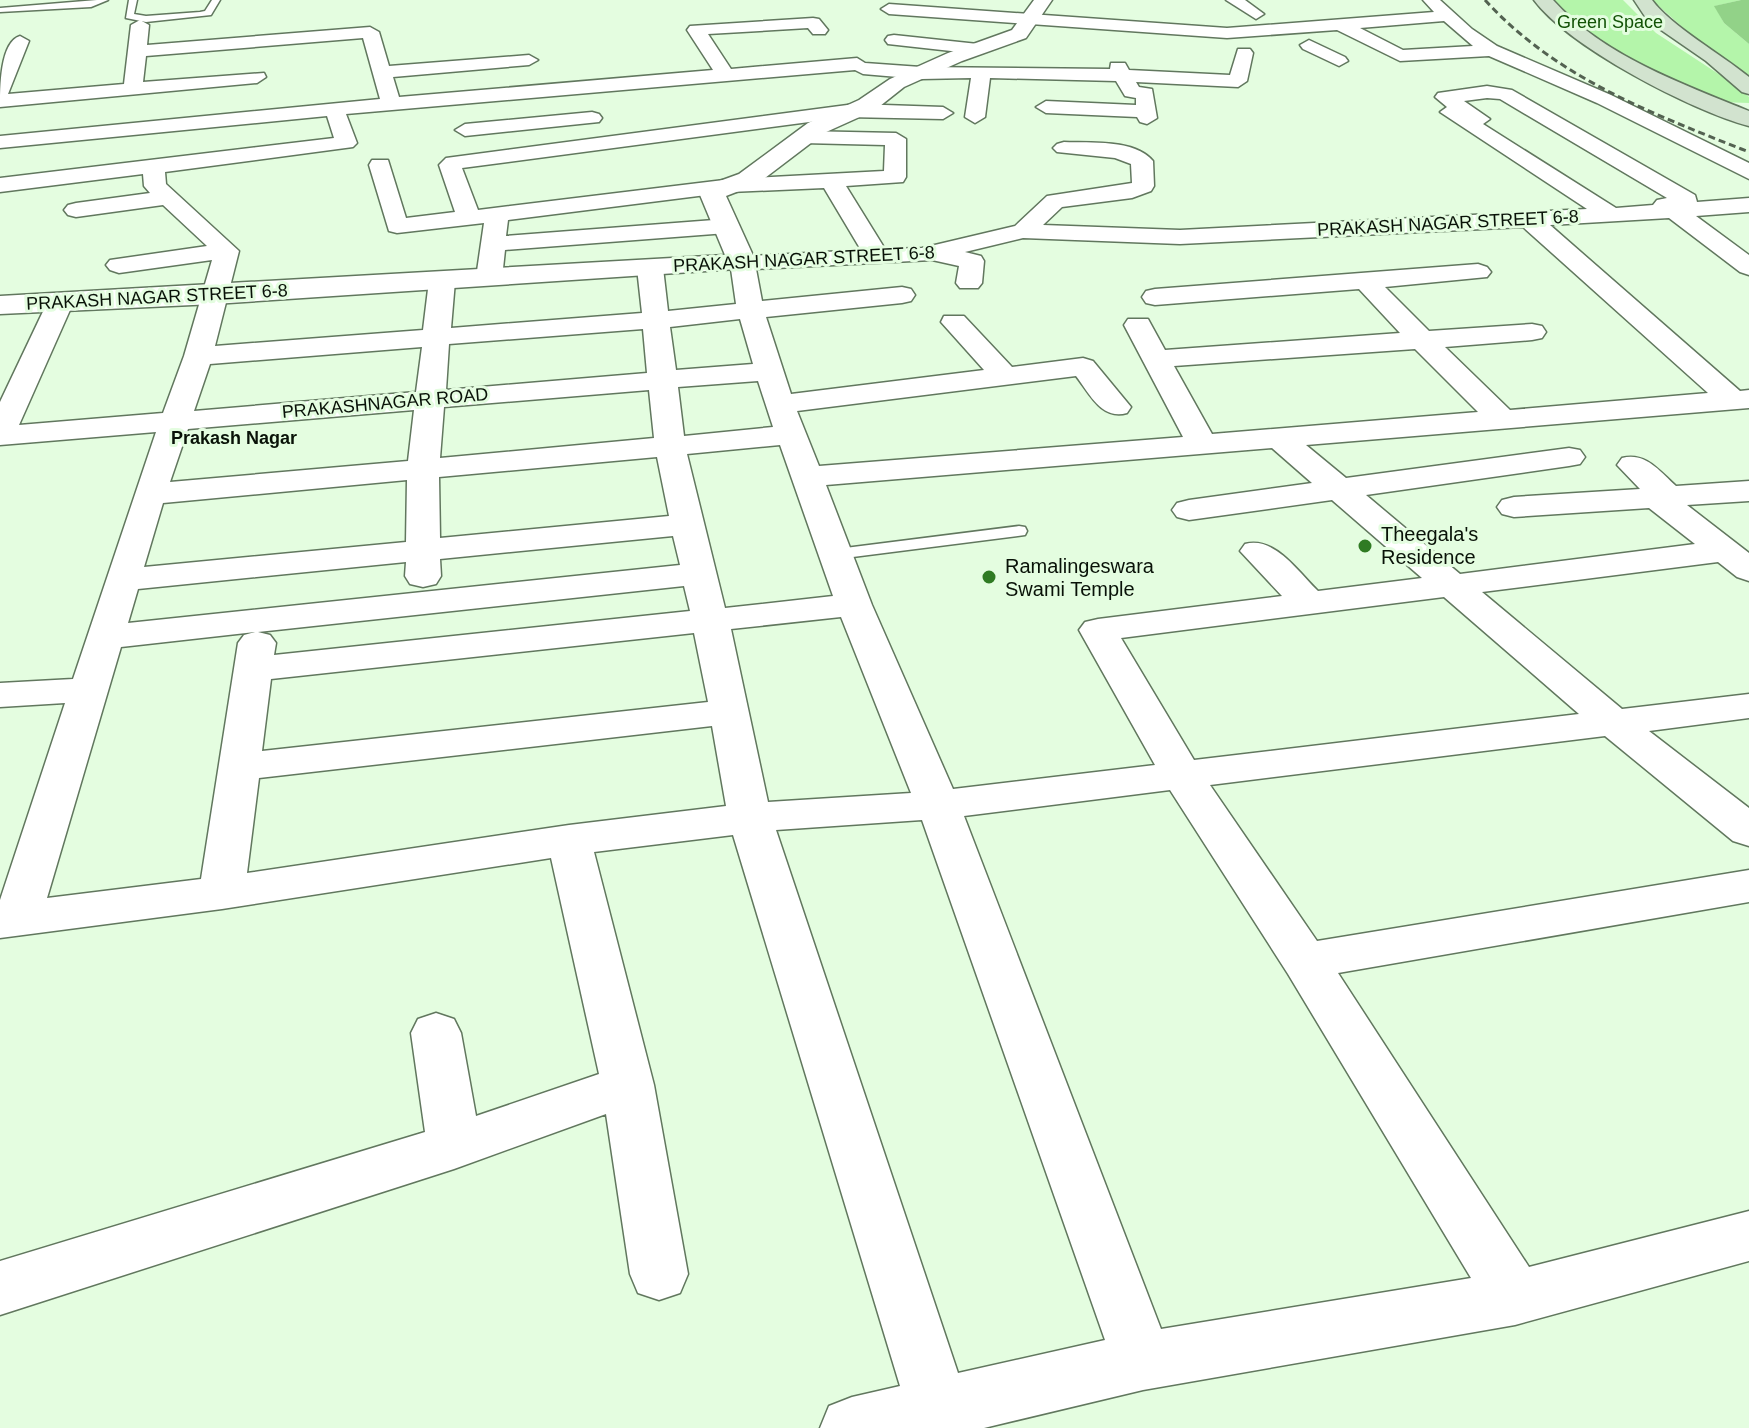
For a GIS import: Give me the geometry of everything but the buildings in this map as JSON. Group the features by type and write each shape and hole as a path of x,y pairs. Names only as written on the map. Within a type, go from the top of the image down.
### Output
{"main road":[{"path":"1543,0 1570,26 1634,66 1748,118"},
{"path":"1643,0 1655,17 1713,57 1749,88"}],"street":[{"path":"1234,0 1339,61"},
{"path":"133,89 140,25 218,9"},
{"path":"889,9 1035,25 1234,38"},
{"path":"1234,38 1203,18 1285,29 1341,25 1385,12 1446,14"},
{"path":"1115,48 1179,38 1234,38 1285,29 1341,25 1385,12 1446,14 1491,50 1604,99 1749,172"},
{"path":"1385,12 1424,32"},
{"path":"878,52 981,74 1045,72 1115,48 1179,38 1234,38 1285,29 1341,25 1424,32 1446,14"},
{"path":"724,73 696,30 813,23 819,30"},
{"path":"1035,25 897,83 801,140 748,179 713,195 735,244 751,311 783,409 854,605 938,805 1143,1361"},
{"path":"1035,25 1045,72 1047,116 1146,107 1188,86"},
{"path":"0,142 616,83 686,83 829,74 878,52 1035,25 1115,48 1188,86 1220,88 1244,98"},
{"path":"1341,25 1400,56 1491,50"},
{"path":"137,51 370,32 391,103"},
{"path":"1220,88 1238,81 1234,38"},
{"path":"0,92 20,41"},
{"path":"253,41 261,116"},
{"path":"1115,48 1132,92 1146,107"},
{"path":"878,52 978,49"},
{"path":"878,52 938,65"},
{"path":"380,72 529,60"},
{"path":"604,64 616,83"},
{"path":"686,83 724,73 829,74"},
{"path":"975,117 981,74"},
{"path":"0,101 257,77"},
{"path":"1427,98 1471,120 1624,212 1681,204 1687,200 1505,94 1487,92 1445,97 1471,120"},
{"path":"455,97 467,138 616,116"},
{"path":"76,210 159,183 350,150 334,109"},
{"path":"469,218 450,165 454,163 853,111 943,113"},
{"path":"74,176 80,133"},
{"path":"380,165 397,226 638,195 830,179 895,177 896,139 801,140 751,150"},
{"path":"597,144 616,172 638,195"},
{"path":"1023,231 1055,201 1132,191 1143,186 1142,161 1137,157 1117,152 1064,148"},
{"path":"0,185 74,176 159,183 193,180"},
{"path":"830,179 878,257"},
{"path":"159,183 227,251"},
{"path":"456,187 480,184"},
{"name":"PRAKASH NAGAR STREET 6-8","path":"0,305 650,268 735,244 878,257 933,253 1023,231 1180,237 1530,220 1749,205"},
{"path":"1675,211 1749,267"},
{"path":"489,278 497,214"},
{"path":"1530,220 1741,399"},
{"path":"494,244 735,244"},
{"path":"119,265 227,251"},
{"path":"227,251 198,356 150,494 106,637 8,920 222,893 569,840 750,818 938,805 1749,706"},
{"path":"933,253 972,261 969,283"},
{"path":"650,268 670,447 750,818 938,1408"},
{"path":"1155,297 1478,272"},
{"path":"424,649 421,603 423,470 442,281"},
{"path":"1365,281 1501,418"},
{"path":"198,356 655,320 902,295"},
{"path":"0,435 61,301"},
{"path":"954,322 1007,378"},
{"path":"1138,325 1201,442"},
{"path":"1157,359 1532,332"},
{"path":"0,362 33,360"},
{"path":"150,494 670,447 783,409 1083,367 1116,407"},
{"name":"PRAKASHNAGAR ROAD","path":"0,435 661,380 783,409"},
{"path":"808,477 1741,399"},
{"path":"783,409 868,418"},
{"path":"1280,439 1615,724 1749,831"},
{"path":"1189,510 1569,457"},
{"path":"1633,465 1662,496 1737,561"},
{"path":"1514,507 1749,491"},
{"path":"122,580 689,524"},
{"path":"1257,551 1311,605"},
{"path":"1515,1298 1305,961 1182,776 1098,630 1454,585 1737,561"},
{"path":"106,637 697,574"},
{"path":"253,669 854,605"},
{"path":"222,893 261,620"},
{"path":"0,695 88,690"},
{"path":"240,767 729,712"},
{"path":"569,840 628,1085 659,1274"},
{"path":"1305,961 1749,886"},
{"path":"436,1033 454,1146"},
{"path":"0,1288 454,1146 628,1085"},
{"path":"852,1428 1143,1361 1515,1298 1749,1236"}],"lane":[{"path":"0,10 91,5 104,0"},
{"path":"133,0 129,16 146,19 200,15 218,9"},
{"path":"837,554 1019,531"}],"green space":[{"name":"Green Space","path":"1549,0 1623,0 1656,33 1740,88 1749,97 1749,103 1720,102 1625,58 1576,26"},
{"path":"1652,0 1741,0 1715,6 1724,23 1749,44 1749,79 1707,49"}],"shaded area":[{"path":"1749,0 1749,44 1724,23 1714,6"}],"railway":[{"path":"1485,0 1513,27 1574,72 1642,108 1749,152"}],"place":[{"name":"Theegala's Residence","path":"1365,546"},
{"name":"Ramalingeswara Swami Temple","path":"989,577"}],"district":[{"name":"Prakash Nagar","path":"234,438"}]}
